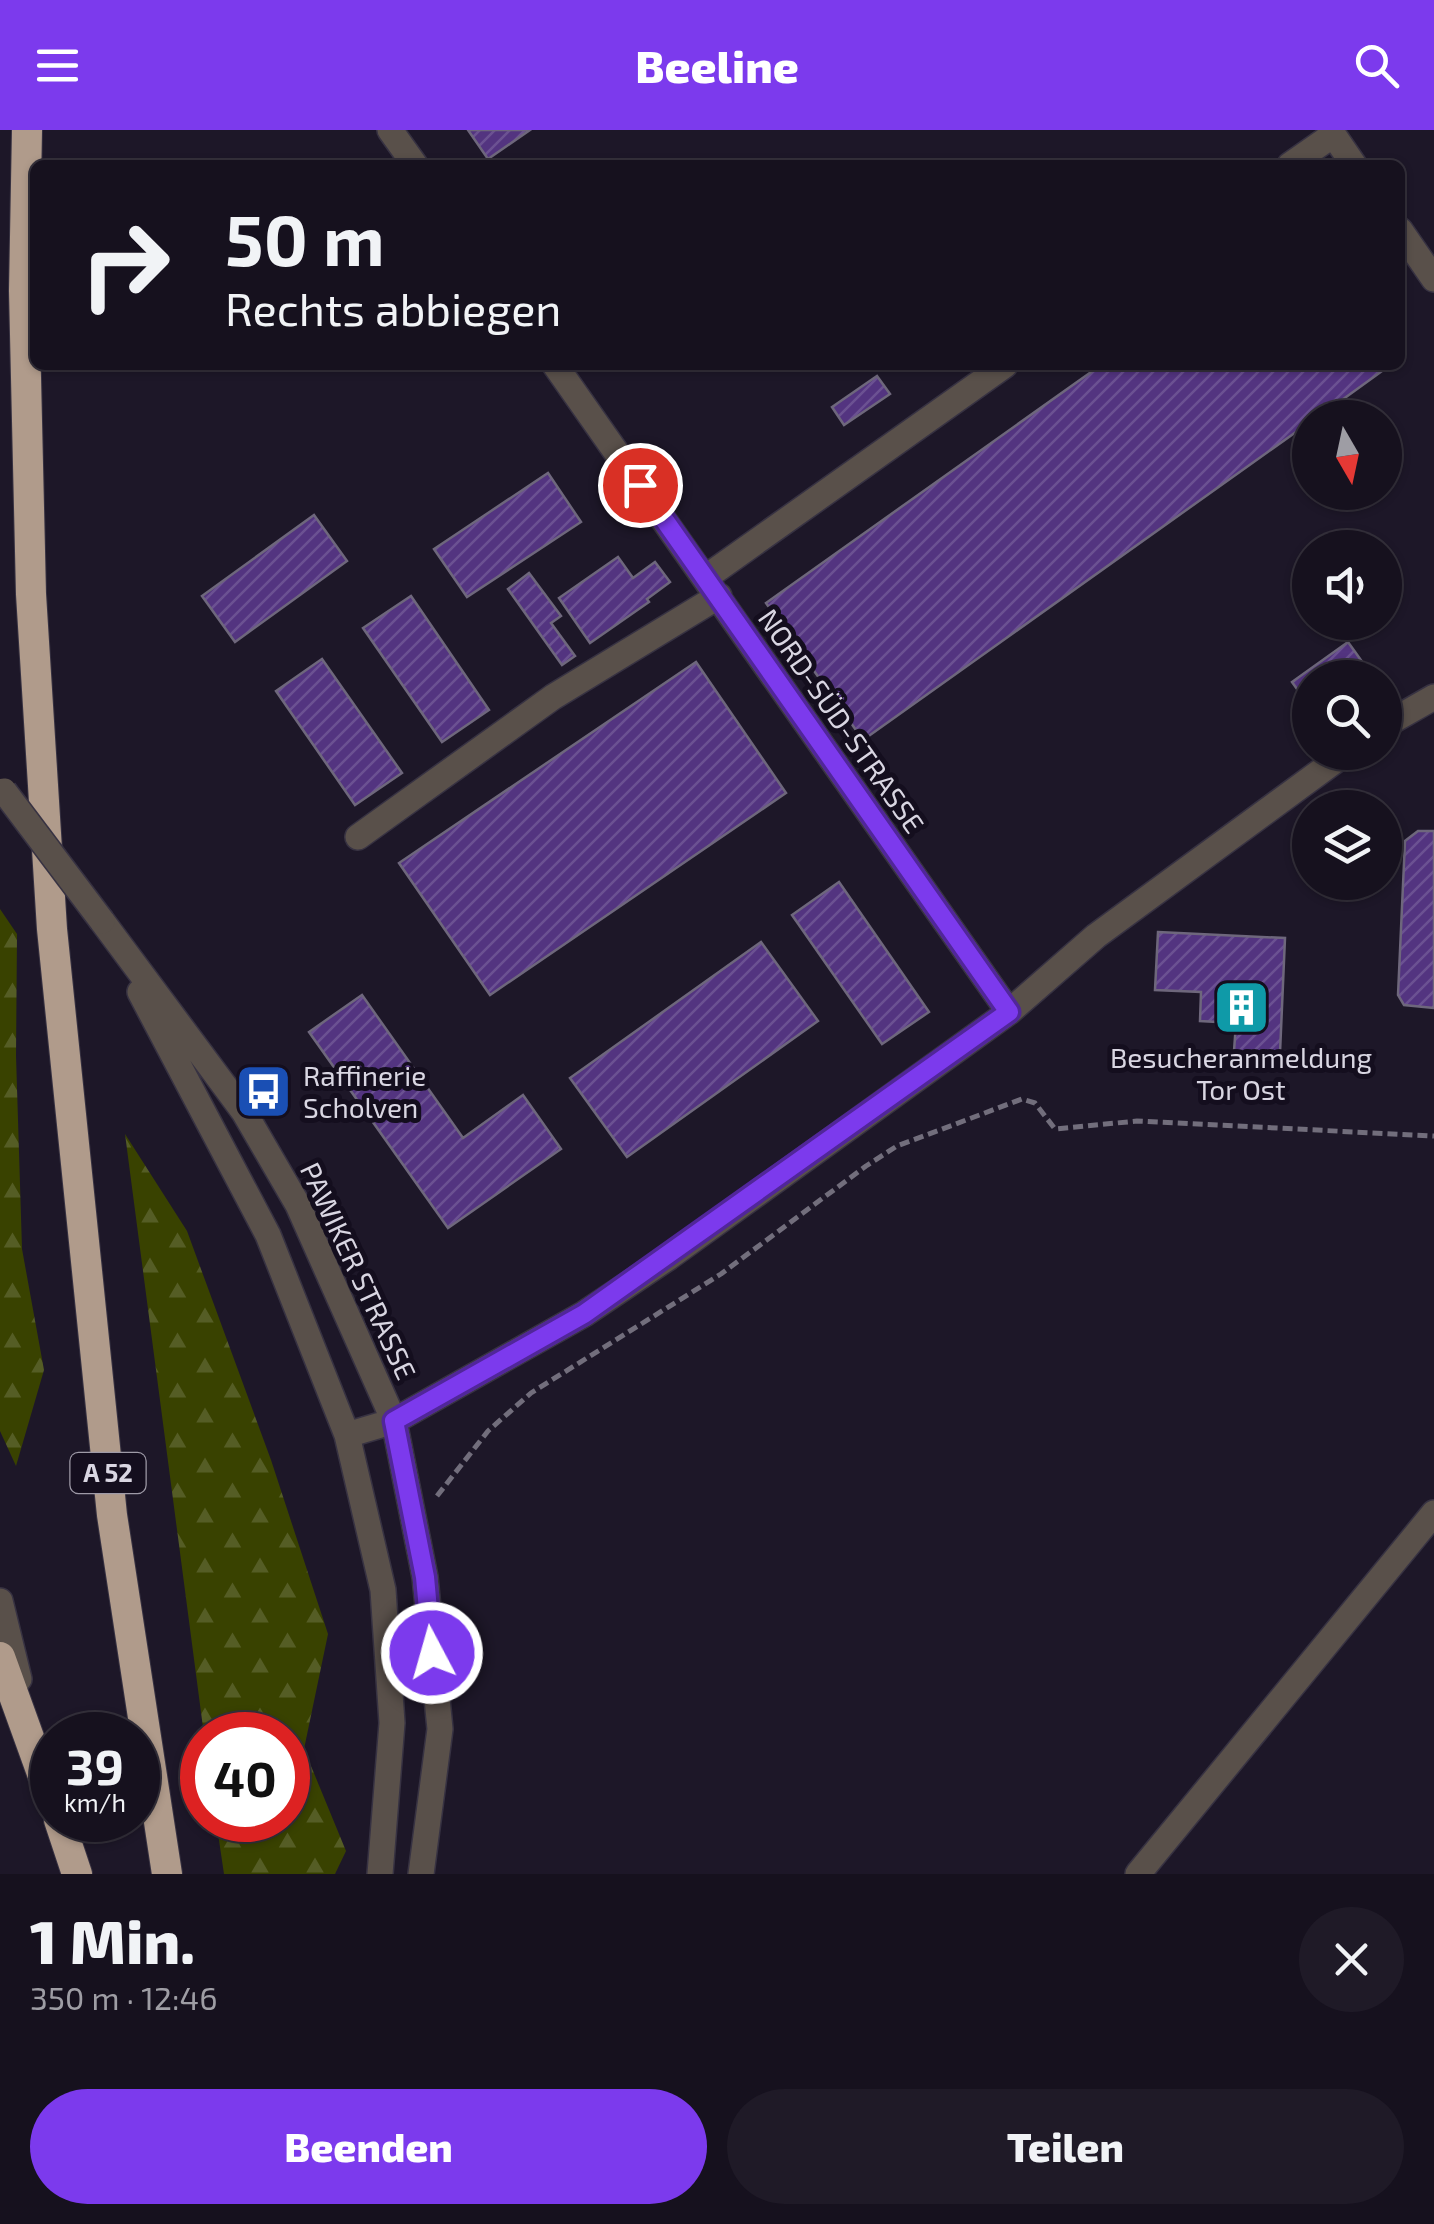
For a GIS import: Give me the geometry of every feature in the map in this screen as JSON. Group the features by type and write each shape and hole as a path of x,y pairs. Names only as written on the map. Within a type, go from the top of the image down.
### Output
{"highway":[{"name":"A 52","path":"27,130 24,291 30,594 52,929 112,1515 167,1874"},
{"path":"0,1657 30,1736"},
{"path":"66,1842 77,1874"}],"street":[{"path":"390,130 411,160"},
{"path":"1296,160 1331,132 1351,160"},
{"path":"1405,237 1434,278"},
{"name":"NORD-SÜD-STRASSE","path":"559,370 1009,1012"},
{"path":"358,837 712,587 997,370"},
{"path":"1402,715 1434,697"},
{"path":"347,1435 394,1421 584,1314 1009,1012 1096,936 1322,770"},
{"name":"PAWIKER STRASSE","path":"2,788 244,1112 298,1205 394,1421 425,1577 440,1730 421,1874"},
{"name":"PAWIKER STRASSE","path":"102,921 268,1235 347,1435 384,1608 392,1723 380,1874"},
{"path":"1138,1874 1434,1513"},
{"path":"0,1602 30,1727"}],"path":[{"path":"416,1522 488,1430 532,1393 721,1274 897,1146 1022,1100 1035,1103 1055,1129 1136,1121 1434,1136"}],"green space":[{"path":"0,909 17,934 22,1249 44,1370 16,1466 0,1431"},
{"path":"125,1134 187,1231 271,1460 328,1634 310,1720 310,1712 201,1712"},
{"path":"310,1764 346,1851 335,1874 224,1874 219,1842 310,1842"}],"building":[{"path":"468,130 530,130 488,159"},
{"path":"1094,370 1383,370 1342,400 1292,400 1292,435 863,740 766,603"},
{"path":"877,376 890,394 844,425 832,407"},
{"path":"548,473 581,522 467,597 434,549"},
{"path":"314,515 347,561 235,642 202,596"},
{"path":"618,557 633,578 655,562 670,582 647,599 649,602 590,643 559,598"},
{"path":"529,573 561,616 551,623 575,656 562,665 508,589"},
{"path":"411,596 489,710 442,742 363,628"},
{"path":"1348,642 1361,660 1323,660"},
{"path":"322,659 402,773 355,805 276,691"},
{"path":"696,662 786,793 490,995 399,863"},
{"path":"1418,831 1434,831 1434,1008 1404,1005 1398,995 1405,841"},
{"path":"839,882 929,1012 882,1044 792,915"},
{"name":"Besucheranmeldung Tor Ost","path":"1158,932 1285,938 1280,1053 1234,1051 1236,1023 1200,1021 1201,992 1155,990"},
{"path":"761,942 818,1021 627,1157 570,1078"},
{"path":"362,995 463,1138 523,1095 561,1149 448,1228 309,1032"}],"place":[{"name":"Besucheranmeldung Tor Ost","path":"1241,1007"},
{"name":"Raffinerie Scholven","path":"264,1092"}],"route":[{"path":"432,1653 416,1522 394,1421 584,1314 1009,1012 640,485"}]}
